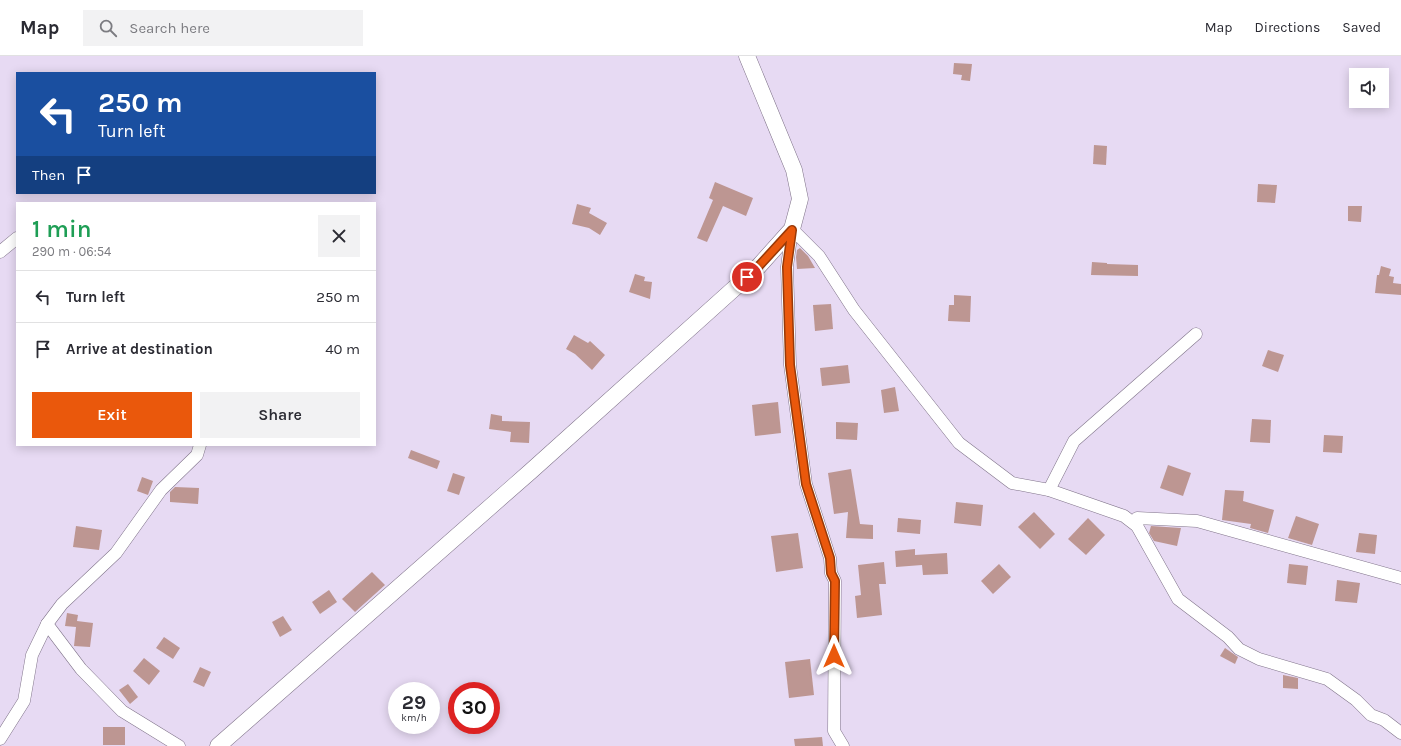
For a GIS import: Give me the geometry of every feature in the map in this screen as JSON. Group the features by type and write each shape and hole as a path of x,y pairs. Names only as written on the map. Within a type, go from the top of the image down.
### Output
{"street":[{"path":"746,56 794,170 800,199 792,230 787,267 790,365 806,484 830,558 831,573 835,581 834,731 843,746"},
{"path":"792,230 820,256 854,310 959,443 1012,483 1049,490 1124,516 1137,526 1178,598 1228,637 1239,649 1259,659 1327,680 1356,700 1371,715 1384,720 1401,732"},
{"path":"218,746 537,466 758,267 792,230"},
{"path":"0,252 16,239"},
{"path":"1049,490 1074,441 1196,334"},
{"path":"0,739 24,701 32,655 47,624 62,604 116,553 161,490 197,455 200,446"},
{"path":"1137,526 1137,518 1197,521 1401,578"},
{"path":"47,624 81,669 122,711 179,746"}],"building":[{"path":"954,63 972,64 970,81 961,80 962,75 953,74"},
{"path":"1094,145 1107,146 1106,165 1093,164"},
{"path":"715,182 753,198 746,216 723,206 707,242 697,238 713,200 709,198"},
{"path":"1258,184 1277,185 1275,203 1257,202"},
{"path":"577,204 591,208 589,213 607,223 600,235 589,228 572,224"},
{"path":"1348,206 1362,206 1361,222 1348,221"},
{"path":"800,248 808,256 815,268 797,269 797,250"},
{"path":"1092,262 1138,265 1138,276 1091,275"},
{"path":"1381,266 1391,269 1389,276 1394,277 1393,283 1401,284 1401,295 1375,293 1377,275 1379,275"},
{"path":"635,274 645,277 644,281 652,282 650,299 629,292"},
{"path":"954,295 971,296 970,322 948,321 949,305 954,305"},
{"path":"831,304 833,329 815,331 813,305"},
{"path":"574,335 588,343 590,341 605,355 592,370 575,354 566,349"},
{"path":"1268,350 1284,355 1278,372 1262,366"},
{"path":"848,365 850,383 822,386 820,368"},
{"path":"895,387 899,411 884,413 881,390"},
{"path":"778,402 781,433 755,436 752,405"},
{"path":"491,414 502,416 502,421 530,422 529,443 510,442 511,432 489,429"},
{"path":"1252,419 1271,420 1270,443 1250,442"},
{"path":"836,422 858,423 857,440 836,439"},
{"path":"1324,435 1343,436 1342,453 1323,452"},
{"path":"411,450 440,461 437,469 408,458"},
{"path":"1168,465 1191,473 1183,496 1160,488"},
{"path":"851,469 860,524 873,525 873,539 846,538 848,512 834,514 828,473"},
{"path":"453,473 465,477 459,495 447,491"},
{"path":"142,477 153,481 148,495 137,491"},
{"path":"175,487 199,488 198,504 170,502 170,492"},
{"path":"1225,490 1244,491 1243,501 1274,510 1268,533 1250,528 1251,524 1222,520"},
{"path":"956,502 983,505 981,526 954,523"},
{"path":"1034,512 1055,534 1040,549 1018,527"},
{"path":"1296,516 1319,524 1312,545 1288,538"},
{"path":"898,518 921,520 920,534 897,532"},
{"path":"1088,518 1105,535 1086,555 1068,539"},
{"path":"76,526 102,530 99,550 73,547"},
{"path":"1151,526 1181,528 1177,546 1154,541 1149,533"},
{"path":"798,533 803,568 776,572 771,536"},
{"path":"1359,533 1377,535 1375,554 1356,552"},
{"path":"915,549 915,555 947,553 948,574 923,575 922,565 896,567 895,551"},
{"path":"884,562 886,584 879,584 882,615 857,618 855,596 861,595 858,565"},
{"path":"999,564 1011,577 993,594 981,581"},
{"path":"1289,564 1308,566 1306,585 1287,583"},
{"path":"372,572 385,585 355,612 342,599"},
{"path":"1337,580 1360,583 1357,603 1335,601"},
{"path":"329,590 337,602 320,614 312,602"},
{"path":"67,613 78,615 77,621 93,623 90,647 74,646 76,627 65,626"},
{"path":"283,616 292,630 280,637 272,622"},
{"path":"164,637 180,648 173,659 156,648"},
{"path":"1225,648 1238,657 1235,664 1220,656"},
{"path":"144,658 160,671 149,685 133,671"},
{"path":"810,659 814,695 789,698 785,662"},
{"path":"200,667 211,672 204,687 193,682"},
{"path":"1283,675 1298,678 1298,689 1283,688"},
{"path":"128,684 138,697 130,704 119,690"},
{"path":"103,727 125,727 125,745 103,745"},
{"path":"822,737 823,746 795,746 794,739"}],"route":[{"path":"747,277 792,230 787,267 790,365 806,484 830,558 831,573 835,581 834,656"}]}
